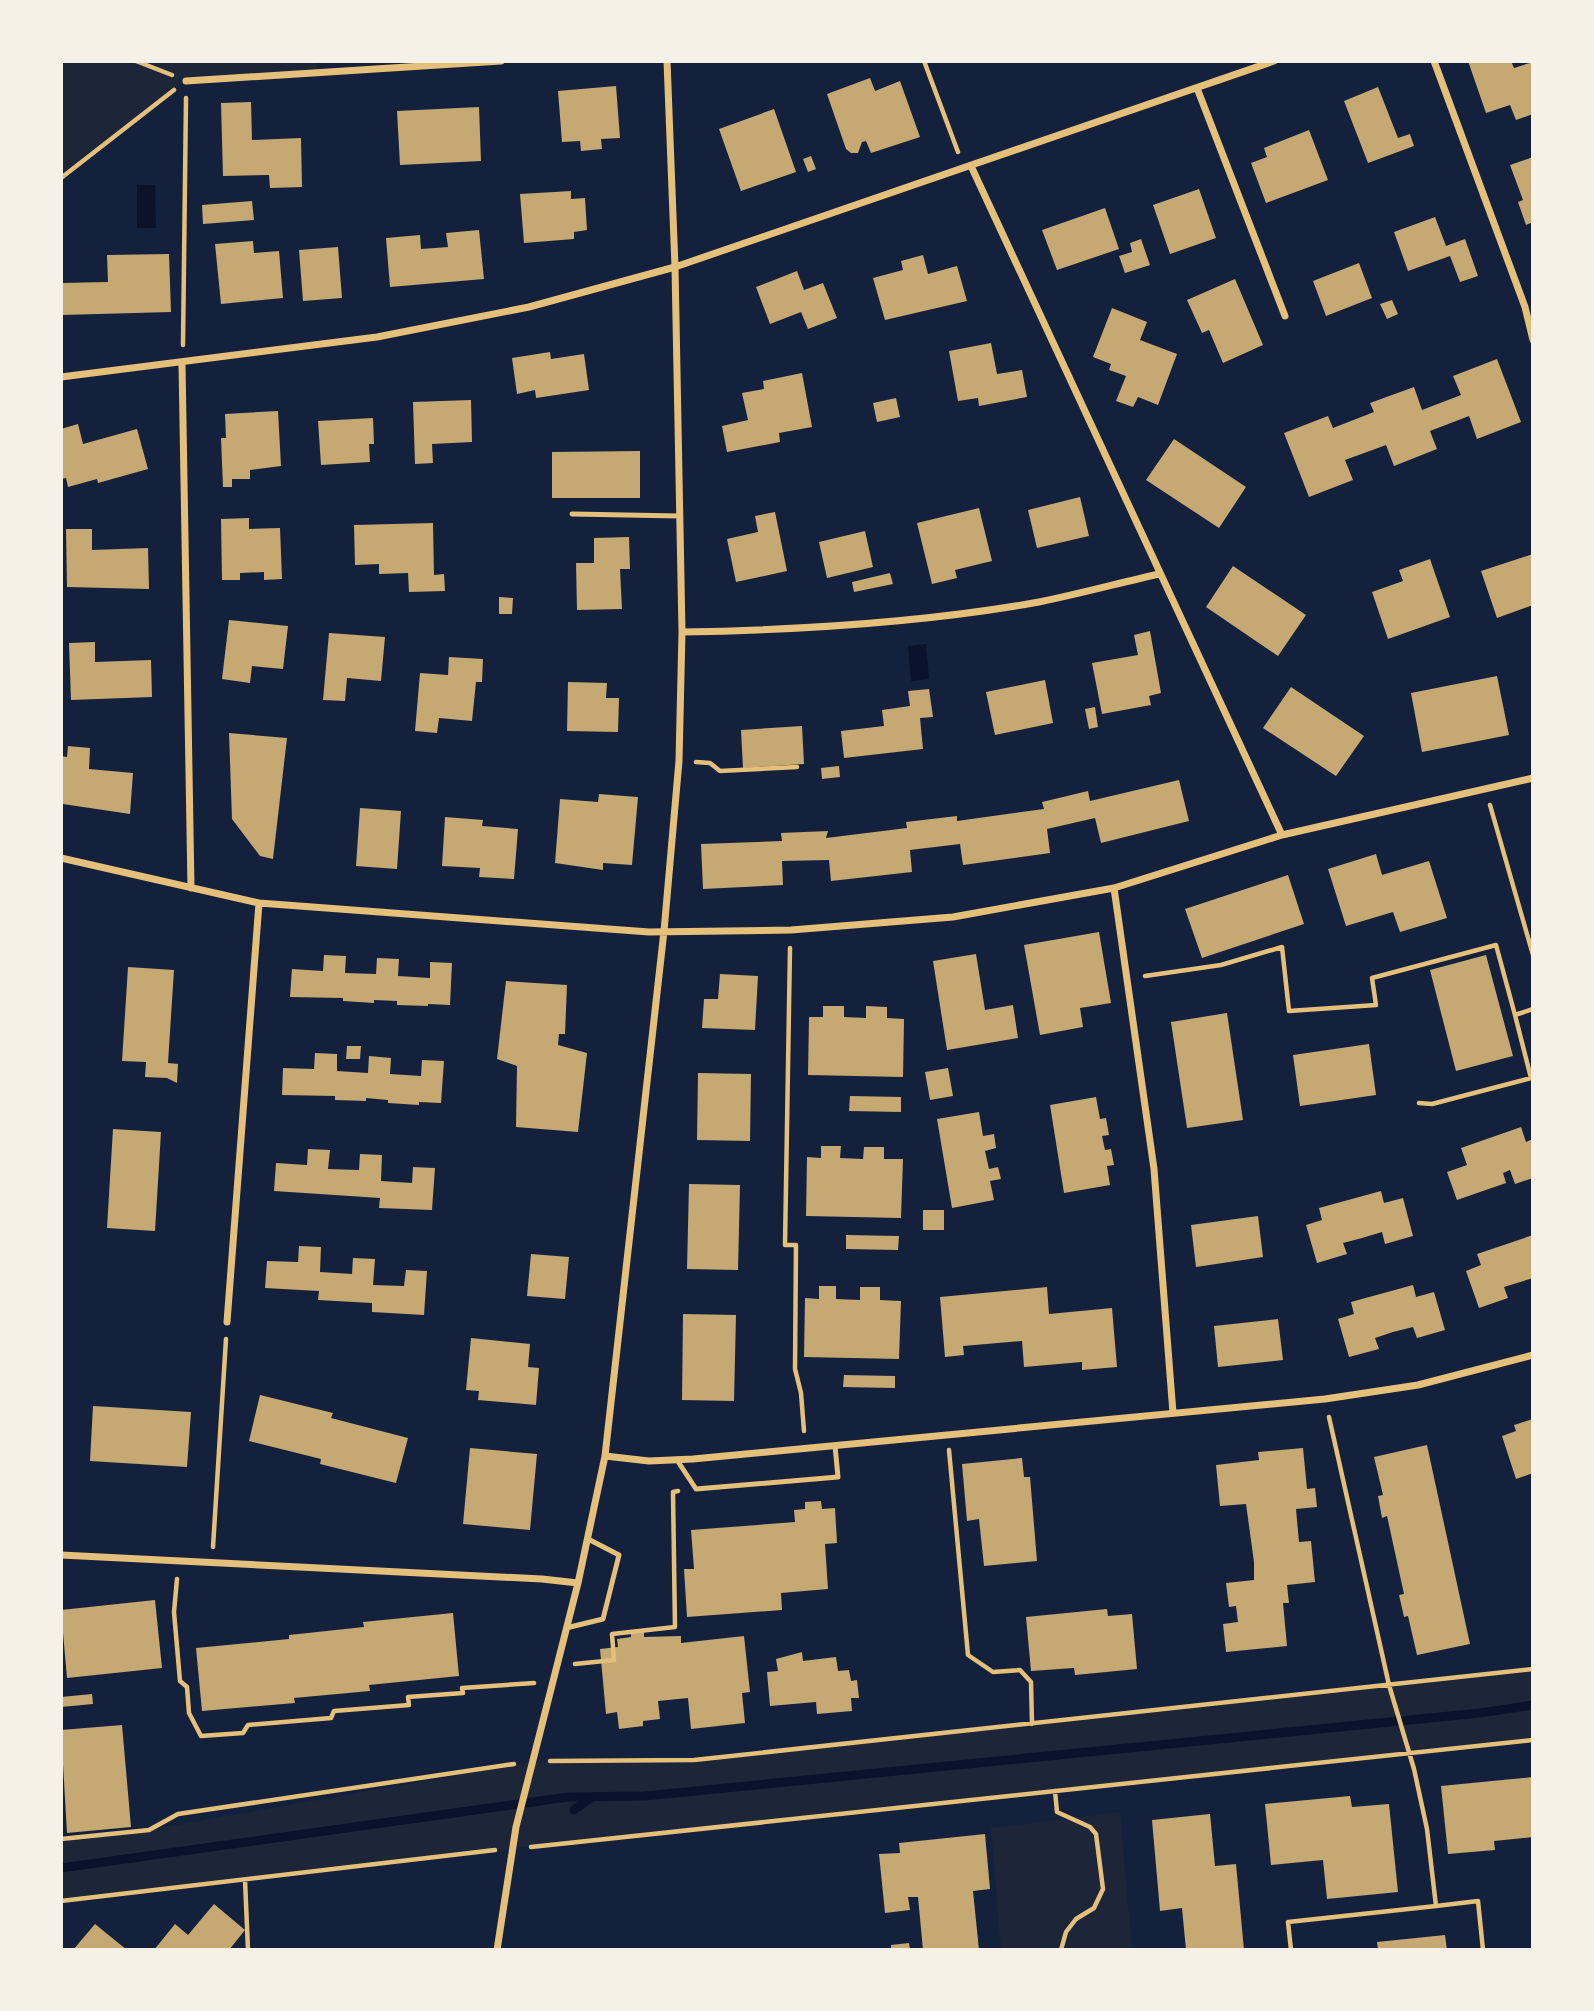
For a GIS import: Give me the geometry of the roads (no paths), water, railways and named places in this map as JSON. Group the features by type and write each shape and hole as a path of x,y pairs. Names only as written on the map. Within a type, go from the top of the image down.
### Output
{"street":[{"path":"186,81 501,61"},
{"path":"497,1950 516,1826 578,1583 605,1455 664,931 679,761 682,632 675,267 667,61"},
{"path":"61,377 377,337 529,307 675,267 1274,61"},
{"path":"1434,61 1525,307 1533,340"},
{"path":"1197,88 1285,316"},
{"path":"967,167 1129,501 1159,574 1282,835"},
{"path":"182,363 191,888"},
{"path":"682,632 795,630 1038,602 1159,574"},
{"path":"61,858 259,903 664,931 791,930 953,917 1114,888 1282,835 1533,778"},
{"path":"1114,888 1154,1169 1173,1412"},
{"path":"228,1322 259,903"},
{"path":"605,1455 677,1460 1325,1399 1418,1385 1533,1355"},
{"path":"61,1555 578,1583"}],"lane":[{"path":"572,514 680,516"},
{"path":"677,1460 696,1489 838,1477 835,1446"},
{"path":"566,1628 603,1619 618,1555 588,1539"}],"waterway":[{"path":"61,1868 568,1797 645,1796 1480,1713 1533,1705"},
{"path":"574,1810 592,1797"}]}
